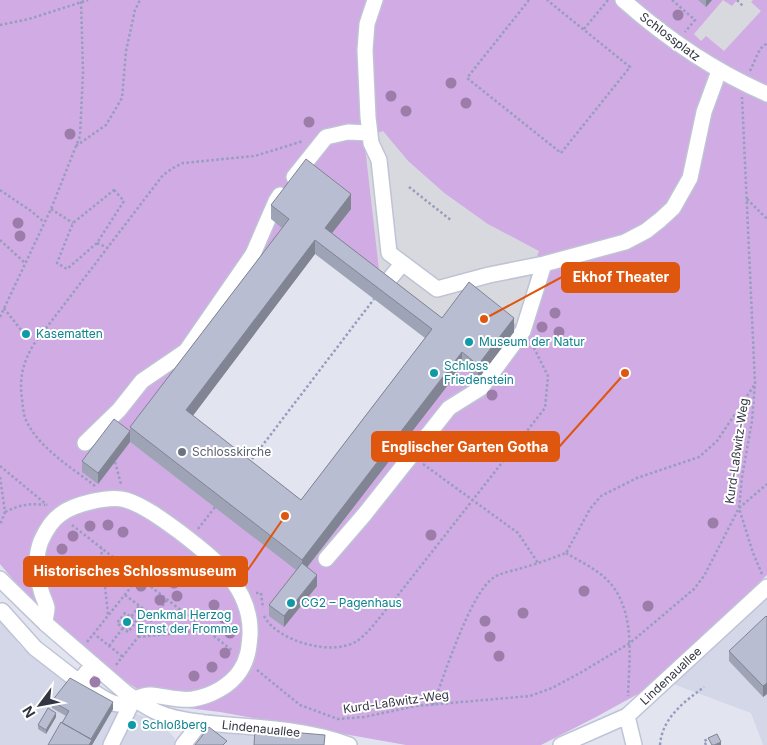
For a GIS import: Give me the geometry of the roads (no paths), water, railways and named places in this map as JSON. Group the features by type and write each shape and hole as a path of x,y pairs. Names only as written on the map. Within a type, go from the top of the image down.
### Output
{"street":[{"path":"375,0 371,7 367,24 365,50 369,132 371,143 379,160 388,254 437,289 489,275 544,264 625,242 646,231 673,208 690,178 704,112 719,71"},
{"name":"Schlossplatz","path":"623,0 676,42 719,71 767,94"},
{"path":"85,443 119,410 142,381 186,351 253,254 276,201 326,137 348,132 369,132"},
{"path":"383,287 402,264"},
{"path":"326,559 364,515 449,408 481,388 523,331 544,264"},
{"path":"2,612 35,648 102,698 119,704 149,695 189,699 202,697 225,686 237,675 245,663 249,648 250,624 243,595 236,582 190,540 152,513 126,500 109,499 74,507 60,514 45,533 40,543 37,557 40,588 47,606 45,623"},
{"name":"Lindenauallee","path":"0,579 45,623 93,664 134,698 162,714 174,718 201,722 293,732 340,743"},
{"name":"Lindenauallee","path":"562,745 628,716 765,582"},
{"path":"79,682 93,664"},
{"path":"111,745 134,698"},
{"path":"628,716 634,745"},
{"path":"183,745 201,722"}],"place":[{"name":"Ekhof Theater","path":"484,319"},
{"name":"Kasematten","path":"26,334"},
{"name":"Museum der Natur","path":"469,342"},
{"name":"Schloss Friedenstein","path":"434,373"},
{"name":"Englischer Garten Gotha","path":"625,373"},
{"name":"Schlosskirche","path":"182,452"},
{"name":"Historisches Schlossmuseum","path":"285,516"},
{"name":"CG2 – Pagenhaus","path":"291,603"},
{"name":"Denkmal Herzog Ernst der Fromme","path":"127,622"},
{"name":"Schloßberg","path":"132,725"}]}
